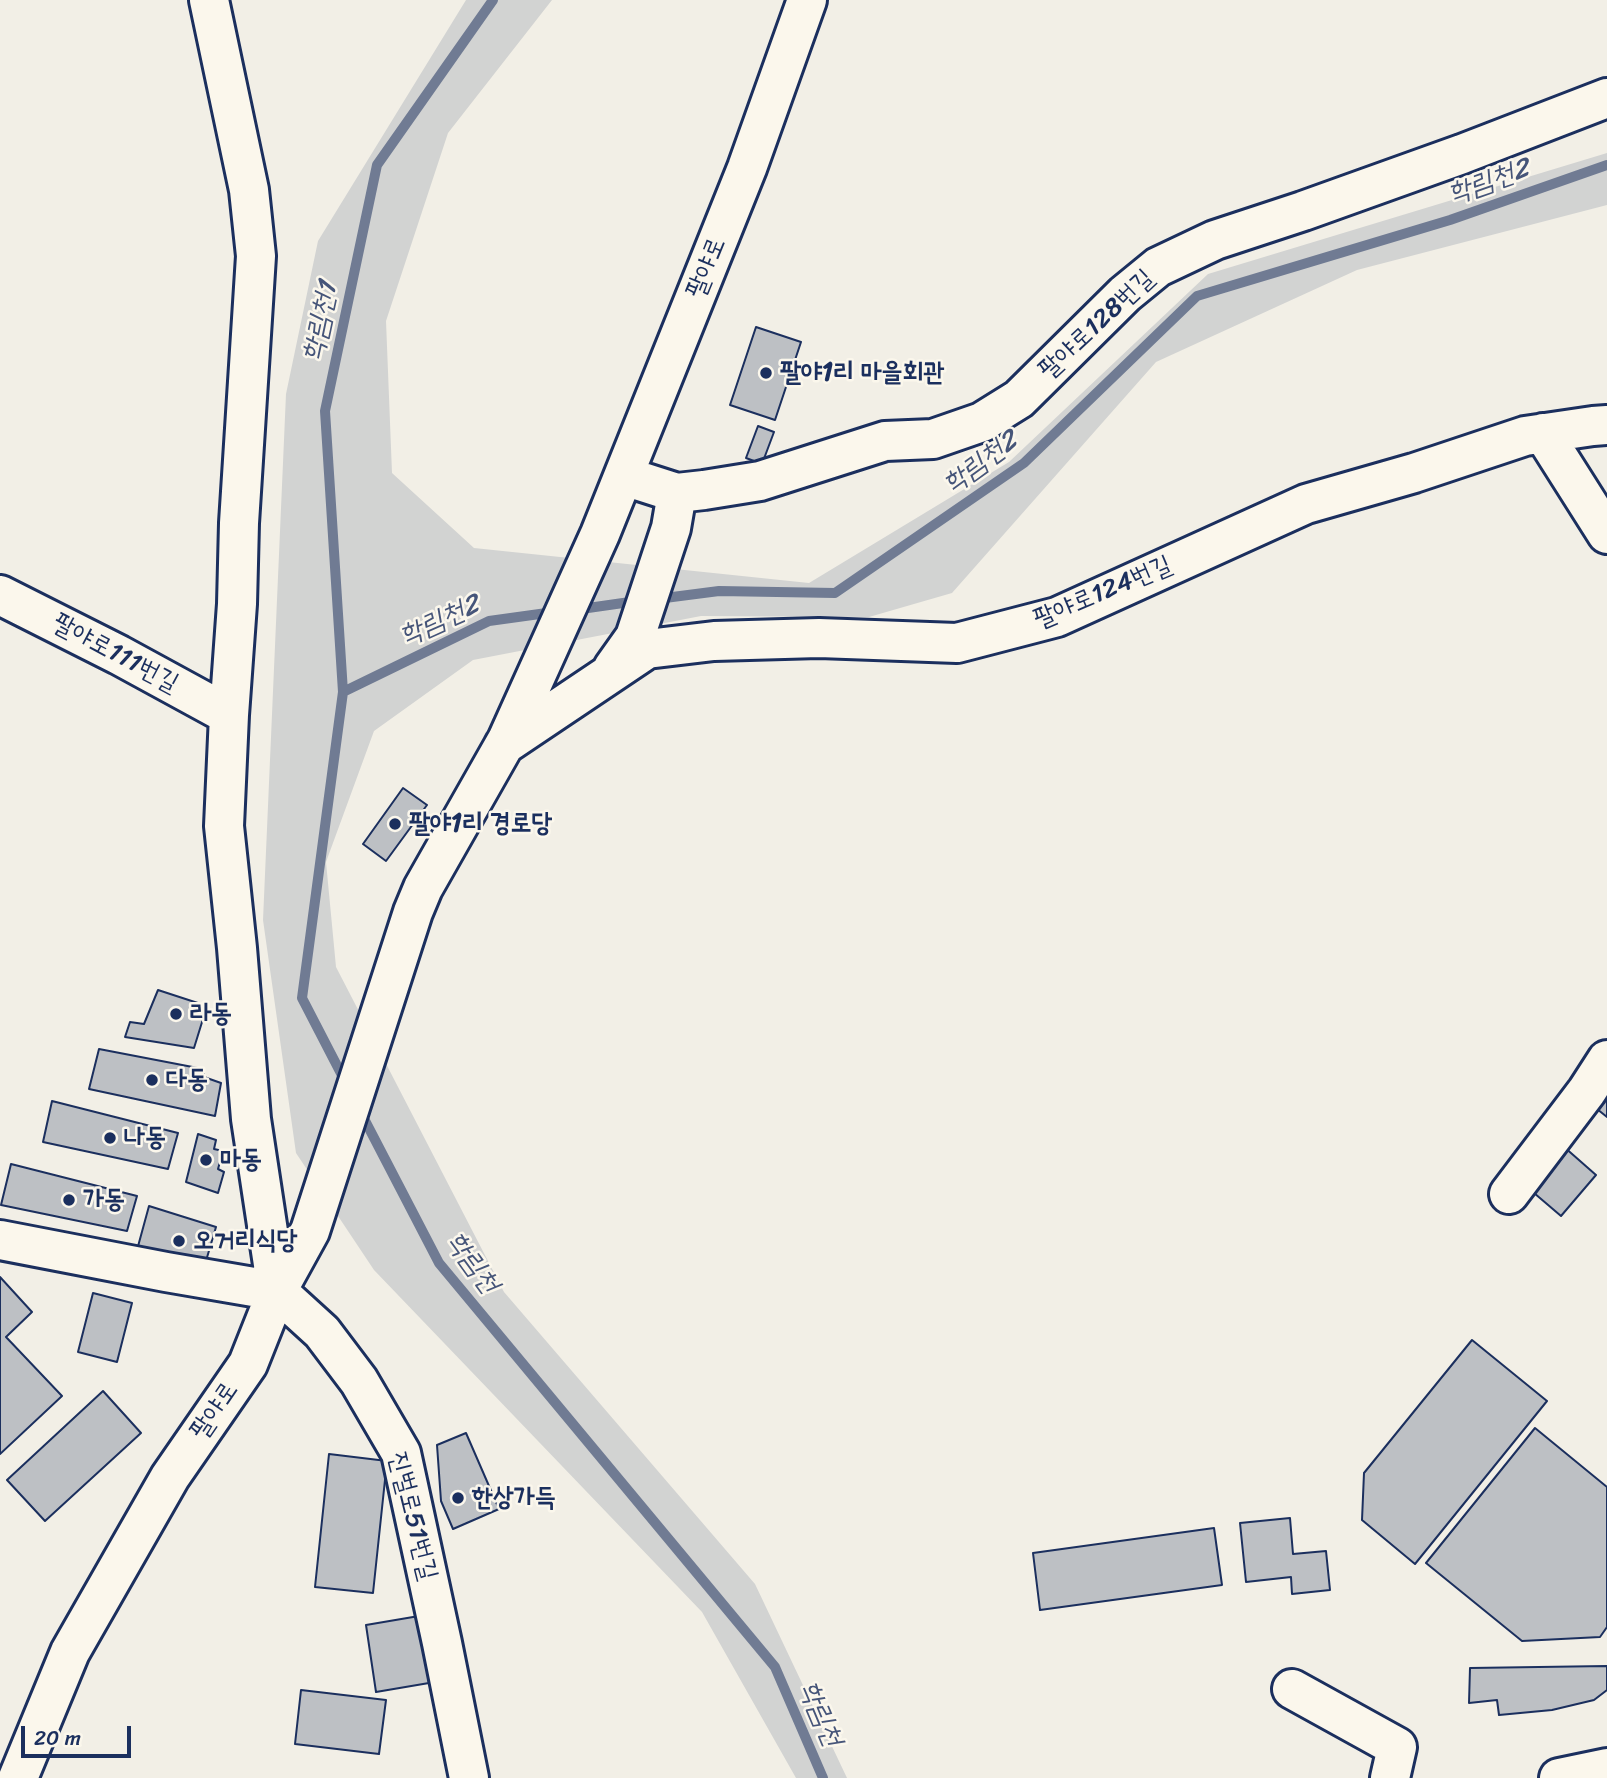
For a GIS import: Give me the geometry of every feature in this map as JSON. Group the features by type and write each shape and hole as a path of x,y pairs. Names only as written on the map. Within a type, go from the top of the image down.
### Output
{"street":[{"path":"0,1240 277,1291 251,1119 224,826 256,256 249,190 209,0"},
{"name":"팔야로","path":"18,1778 70,1652 170,1477 247,1364 277,1291 310,1231 413,912 423,888 504,745 600,534 747,168 807,0"},
{"name":"팔야로128번길","path":"624,477 674,511 885,441 933,439 982,422 1019,399 1125,294 1158,267 1216,240 1450,158 1607,97"},
{"name":"팔야로124번길","path":"504,745 647,649 714,641 819,638 957,643 1056,617 1306,504 1414,473 1525,436 1607,425"},
{"path":"1543,433 1607,534"},
{"path":"605,678 635,637 674,511"},
{"name":"팔야로111번길","path":"0,595 229,715"},
{"path":"1509,1194 1587,1091 1607,1060"},
{"name":"진벌로51번길","path":"277,1291 322,1332 337,1351 359,1381 401,1453 469,1778"},
{"path":"1292,1689 1397,1747 1390,1778"},
{"path":"1559,1778 1607,1768"}],"shaded area":[{"path":"466,0 552,0 448,133 386,321 392,473 474,548 809,583 1009,462 1208,274 1607,153 1607,205 1357,270 1156,362 952,593 869,617 701,616 473,660 374,731 326,862 336,967 504,1292 755,1584 847,1778 796,1778 702,1612 374,1270 296,1153 263,920 286,394 318,241"}],"building":[{"name":"팔야1리 마을회관","path":"756,327 801,342 775,420 730,405"},
{"path":"758,426 774,432 762,464 746,458"},
{"name":"팔야1리 경로당","path":"403,788 427,805 386,861 363,844"},
{"name":"라동","path":"158,990 207,1006 194,1048 125,1037 130,1022 144,1024"},
{"name":"다동","path":"99,1049 203,1069 204,1077 221,1083 215,1116 89,1089"},
{"path":"1607,1096 1607,1117 1597,1109"},
{"name":"나동","path":"52,1101 178,1133 168,1169 43,1142"},
{"name":"마동","path":"198,1134 216,1140 214,1149 223,1151 218,1169 224,1172 218,1193 186,1182"},
{"path":"1563,1146 1596,1175 1561,1216 1527,1187"},
{"name":"가동","path":"11,1164 137,1196 127,1231 1,1205"},
{"path":"149,1206 216,1227 203,1271 137,1250"},
{"path":"0,1277 32,1312 6,1337 62,1396 0,1454"},
{"path":"93,1293 132,1303 117,1362 78,1352"},
{"path":"1472,1340 1547,1401 1415,1564 1362,1520 1364,1473"},
{"path":"103,1391 141,1433 45,1521 7,1480"},
{"path":"1535,1428 1607,1487 1607,1627 1600,1637 1522,1641 1426,1563"},
{"path":"466,1433 499,1509 453,1529 441,1501 437,1445"},
{"path":"329,1454 387,1461 373,1593 315,1587"},
{"path":"1290,1518 1293,1554 1326,1551 1330,1590 1292,1594 1291,1577 1246,1582 1240,1523"},
{"path":"1214,1528 1222,1585 1040,1610 1033,1553"},
{"path":"419,1616 429,1683 376,1692 366,1625"},
{"path":"1607,1666 1607,1690 1594,1700 1552,1710 1499,1715 1497,1700 1469,1703 1470,1668"},
{"path":"301,1690 386,1700 379,1754 295,1744"}],"waterway":[{"name":"학림천1","path":"347,1085 302,998 343,692 325,411 377,165 493,0"},
{"name":"학림천2","path":"657,599 719,591 835,593 1024,463 1197,296 1450,220 1607,165"},
{"name":"학림천2","path":"574,610 637,601"},
{"name":"학림천2","path":"343,692 489,621 554,612"},
{"name":"학림천","path":"359,1109 439,1263 775,1667 823,1778"}],"place":[{"name":"팔야1리 마을회관","path":"766,373"},
{"name":"팔야1리 경로당","path":"395,824"},
{"name":"라동","path":"176,1014"},
{"name":"다동","path":"152,1080"},
{"name":"나동","path":"110,1138"},
{"name":"마동","path":"206,1160"},
{"name":"가동","path":"69,1200"},
{"name":"오거리식당","path":"179,1241"},
{"name":"한상가득","path":"458,1498"}]}
